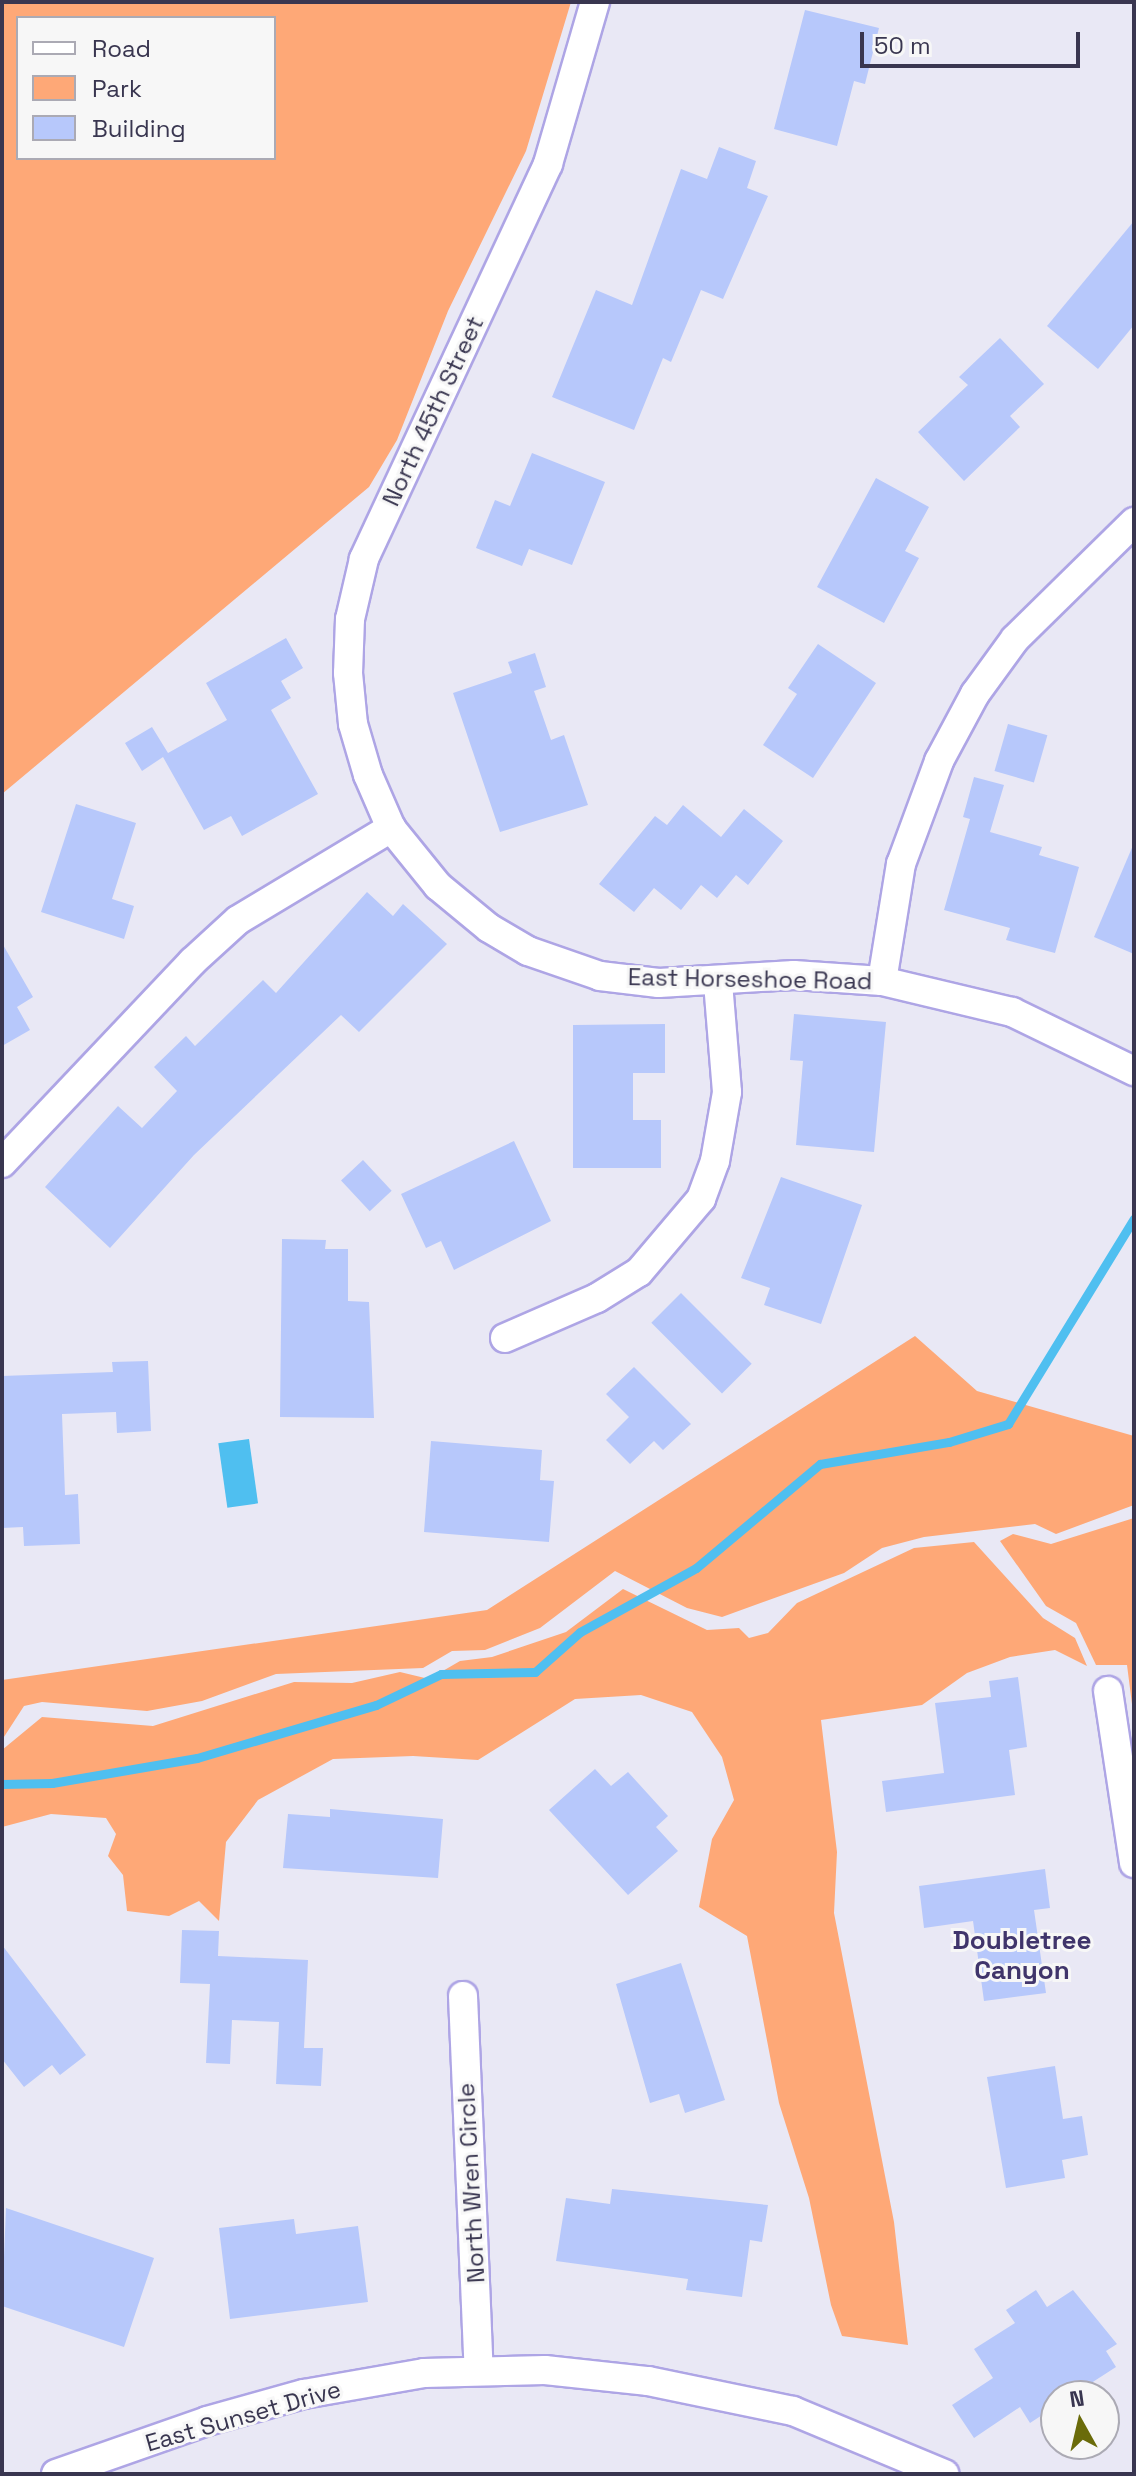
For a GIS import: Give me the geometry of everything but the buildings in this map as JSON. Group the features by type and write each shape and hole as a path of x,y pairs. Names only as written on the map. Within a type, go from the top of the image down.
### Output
{"street":[{"name":"North 45th Street","path":"391,828 368,775 349,685 350,619 364,559 548,164 595,2"},
{"path":"882,981 901,864 939,761 975,694 1015,639 1134,522"},
{"name":"East Horseshoe Road","path":"391,828 459,905 528,951 600,976 659,983 718,982 794,975 882,981 1012,1012 1134,1071"},
{"path":"2,1163 192,962 238,920 391,828"},
{"path":"505,1338 597,1298 639,1272 701,1199 715,1161 727,1092 718,982"},
{"path":"1108,1691 1134,1863"},
{"name":"North Wren Circle","path":"463,1996 479,2370"},
{"name":"East Sunset Drive","path":"56,2474 207,2421 304,2394 424,2373 479,2370 545,2370 633,2379 745,2399 877,2442 944,2474"}],"green space":[{"path":"2,2 571,2 526,151 448,311 397,440 369,487 2,794"},
{"path":"915,1336 977,1391 1134,1436 1134,1505 1056,1534 1035,1524 924,1537 882,1548 844,1573 722,1617 687,1608 615,1571 540,1628 485,1650 452,1651 423,1668 276,1674 202,1701 147,1711 42,1702 24,1706 2,1740 2,1680 487,1610"},
{"path":"1134,1518 1134,1720 1127,1665 1096,1665 1076,1623 1046,1606 1000,1541 1013,1534 1051,1544"},
{"path":"974,1542 1043,1618 1075,1638 1087,1666 1055,1650 1010,1657 967,1673 922,1705 821,1720 837,1852 834,1913 894,2222 908,2345 842,2336 831,2305 809,2198 779,2103 747,1936 699,1907 712,1839 734,1800 722,1757 692,1712 641,1695 575,1699 478,1760 413,1756 333,1759 258,1800 226,1842 219,1921 199,1901 169,1916 127,1911 123,1875 108,1856 116,1834 106,1818 51,1814 2,1827 2,1750 42,1717 153,1726 294,1682 352,1683 400,1672 429,1679 460,1661 492,1657 566,1632 623,1589 707,1630 739,1628 749,1638 768,1633 797,1603 914,1548"}],"water":[{"path":"249,1439 258,1503 227,1508 218,1443"}],"waterway":[{"path":"2,1784 52,1783 197,1758 376,1705 441,1674 535,1672 580,1632 696,1568 820,1464 949,1442 1008,1424 1134,1218"}],"district":[{"name":"Doubletree Canyon","path":"1022,1956"}]}
